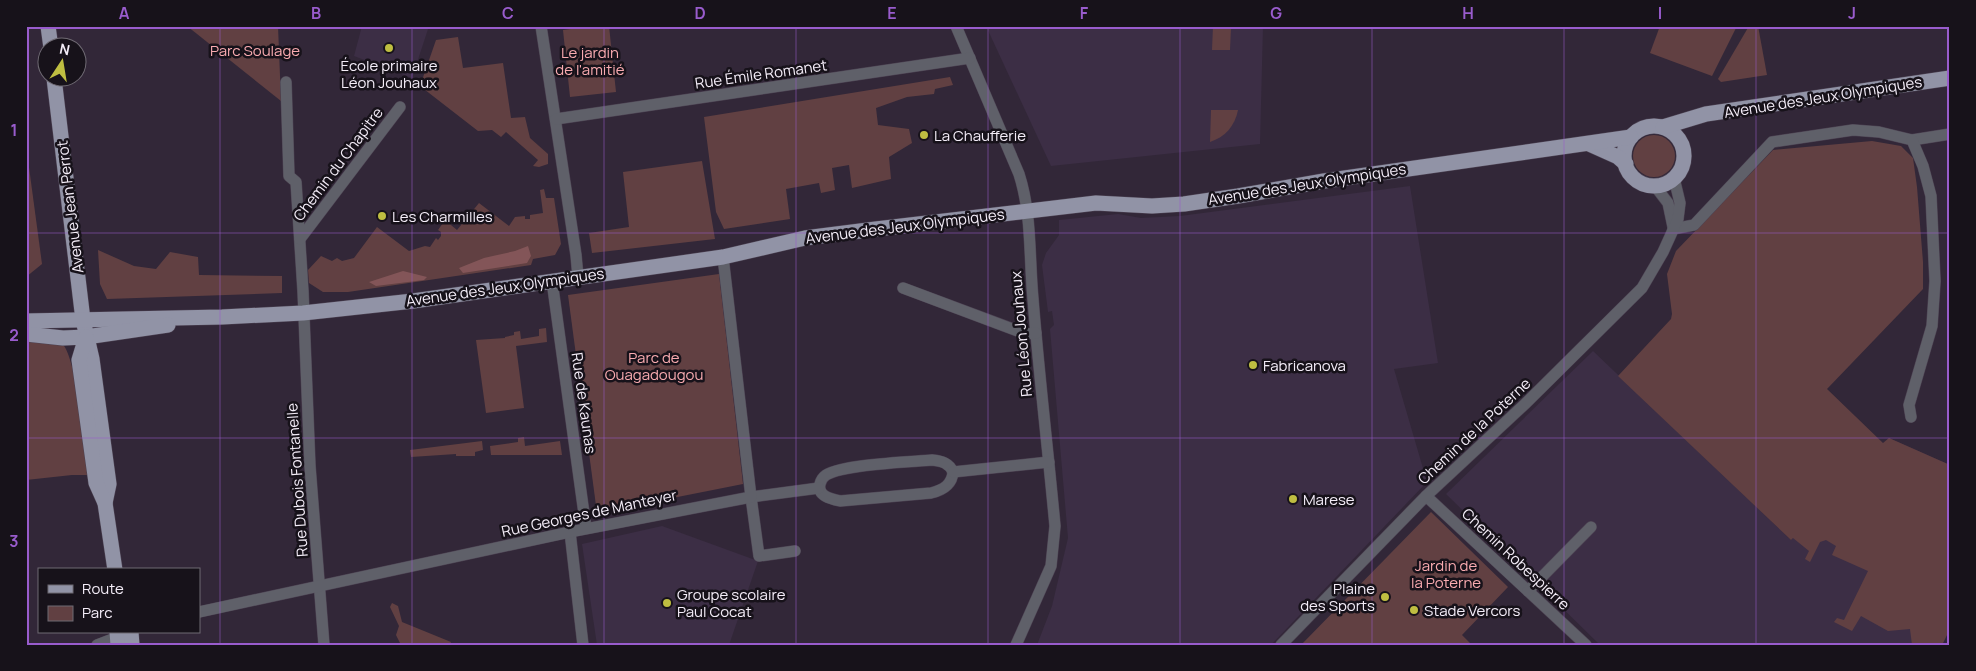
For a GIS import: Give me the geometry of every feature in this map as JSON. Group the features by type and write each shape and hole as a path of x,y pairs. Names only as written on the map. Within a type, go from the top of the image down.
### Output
{"main road":[{"name":"Avenue des Jeux Olympiques","path":"1663,127 1697,117 1950,78"},
{"name":"Avenue Jean Perrot","path":"55,88 83,320 92,359 109,484 105,503 115,568"},
{"path":"1682,144 1697,117"},
{"path":"1645,127 1663,127 1671,131 1682,144 1684,162 1674,178 1665,184 1655,186 1637,180 1630,173 1624,155 1626,146 1631,138 1645,127"},
{"name":"Avenue des Jeux Olympiques","path":"26,321 222,317 304,313 413,301 724,257 805,238 1028,211 1053,206 1096,203 1152,206 1184,204 1408,168 1631,138"},
{"path":"1589,144 1618,157 1626,164"},
{"name":"Avenue des Jeux Olympiques","path":"26,334 63,338 86,337 222,317"},
{"path":"122,636 132,645"}],"street":[{"path":"541,26 578,277"},
{"name":"Rue Léon Jouhaux","path":"956,26 1023,184 1028,211 1029,258 1055,526 1051,566 1016,645"},
{"name":"Rue Émile Romanet","path":"556,119 970,58"},
{"name":"Chemin du Chapitre","path":"286,82 289,176 296,182 304,313"},
{"name":"Chemin du Chapitre","path":"300,239 400,107"},
{"path":"1655,186 1668,203 1673,229 1694,225 1772,142 1853,130 1879,132 1912,140 1950,134"},
{"path":"1911,416 1910,405 1932,326 1935,282 1931,196 1923,166 1912,140"},
{"name":"Chemin de la Poterne","path":"1281,645 1426,496 1642,288 1663,252 1678,219 1680,203 1674,178"},
{"path":"724,257 759,556 795,551"},
{"name":"Rue de Kaunas","path":"552,281 586,528"},
{"path":"902,288 1026,334 1036,333"},
{"name":"Rue Dubois Fontanelle","path":"304,313 310,462 324,645"},
{"path":"932,460 944,462 954,472 949,484 941,490 931,493 840,501 822,494 819,488 820,481 824,476 846,469 932,460"},
{"path":"954,472 1049,462"},
{"name":"Rue Georges de Manteyer","path":"200,612 586,528 751,496 819,488"},
{"name":"Chemin Robespierre","path":"1426,496 1586,645"},
{"path":"1528,591 1591,527"},
{"path":"570,532 583,645"},
{"path":"97,645 122,636"}],"shaded area":[{"name":"École primaire Léon Jouhaux","path":"362,26 429,26 412,78 354,56"},
{"path":"986,26 1263,26 1260,144 1051,166"},
{"path":"1410,186 1438,363 1394,369 1427,482 1271,645 1037,645 1052,606 1068,538 1050,329 1054,325 1052,311 1048,312 1042,265 1046,253 1059,235 1059,220 1118,214 1141,218 1180,216"},
{"path":"528,246 531,256 527,263 463,273 459,268 484,258"},
{"path":"403,271 427,277 424,280 376,286 369,282"},
{"path":"1593,351 1791,540 1889,438 1950,465 1950,629 1942,645 1600,645 1446,494"},
{"name":"Groupe scolaire Paul Cocat","path":"662,526 758,561 729,645 597,645 582,544"}],"green space":[{"name":"Parc Soulage","path":"187,26 278,26 281,101"},
{"name":"Le jardin de l'amitié","path":"609,26 616,92 570,97 563,30"},
{"path":"1213,26 1231,27 1230,50 1212,50"},
{"path":"1660,26 1737,26 1712,76 1650,53"},
{"path":"1749,26 1758,26 1767,75 1721,82 1718,79"},
{"path":"458,37 463,68 503,63 511,118 525,117 530,138 548,154 548,164 539,167 533,166 538,160 506,132 501,137 492,130 478,131 420,86 436,40"},
{"path":"950,77 953,85 935,89 934,94 907,97 876,108 878,125 909,129 912,143 889,157 891,179 852,188 849,165 832,168 835,190 821,193 819,183 786,189 790,219 724,229 716,212 704,117"},
{"path":"1211,110 1238,110 1232,126 1225,134 1210,142"},
{"path":"1658,135 1666,138 1672,144 1675,156 1672,168 1666,174 1650,177 1642,174 1636,168 1633,152 1636,144 1642,138"},
{"path":"1872,141 1901,146 1913,158 1923,262 1923,289 1827,389 1883,443 1889,438 1950,465 1950,629 1942,645 1912,645 1910,629 1888,631 1861,616 1852,631 1834,622 1837,618 1844,620 1868,571 1832,555 1836,546 1826,540 1820,542 1810,562 1805,559 1809,551 1793,538 1791,540 1618,376 1671,319 1667,274 1676,251 1773,150"},
{"path":"26,145 42,264 26,277"},
{"path":"702,161 715,239 592,253 589,233 629,227 623,172"},
{"path":"544,189 546,198 554,198 561,244 555,255 533,259 531,265 348,292 323,292 309,283 308,270 321,256 332,261 337,258 342,261 354,258 377,227 409,251 425,246 430,247 436,238 438,240 441,236 441,232 438,230 445,220 457,230 479,203 509,226 515,217 525,216 525,219 530,219 530,215 543,213 540,190"},
{"path":"98,250 134,266 156,269 170,252 198,257 199,275 282,276 282,293 107,299 100,284"},
{"name":"Parc de Ouagadougou","path":"719,274 743,484 597,513 568,295"},
{"path":"546,328 547,342 516,346 524,408 486,413 476,340 505,338 514,335 514,332 520,331 521,339 539,336 539,329"},
{"path":"26,338 58,342 66,350 76,383 90,475 26,480"},
{"path":"524,437 525,446 560,441 562,455 491,455 490,446 518,442 518,438"},
{"path":"482,441 483,450 475,452 475,456 456,456 456,454 411,457 410,450"},
{"name":"Jardin de la Poterne","path":"1431,512 1508,587 1462,635 1472,645 1301,645"},
{"path":"392,603 398,606 402,622 451,642 450,645 401,645 396,635 399,626 390,607"}],"place":[{"name":"École primaire Léon Jouhaux","path":"389,48"},
{"name":"La Chaufferie","path":"924,135"},
{"name":"Les Charmilles","path":"382,216"},
{"name":"Fabricanova","path":"1253,365"},
{"name":"Marese","path":"1293,499"},
{"name":"Plaine des Sports","path":"1385,597"},
{"name":"Groupe scolaire Paul Cocat","path":"667,603"},
{"name":"Stade Vercors","path":"1414,610"}]}
